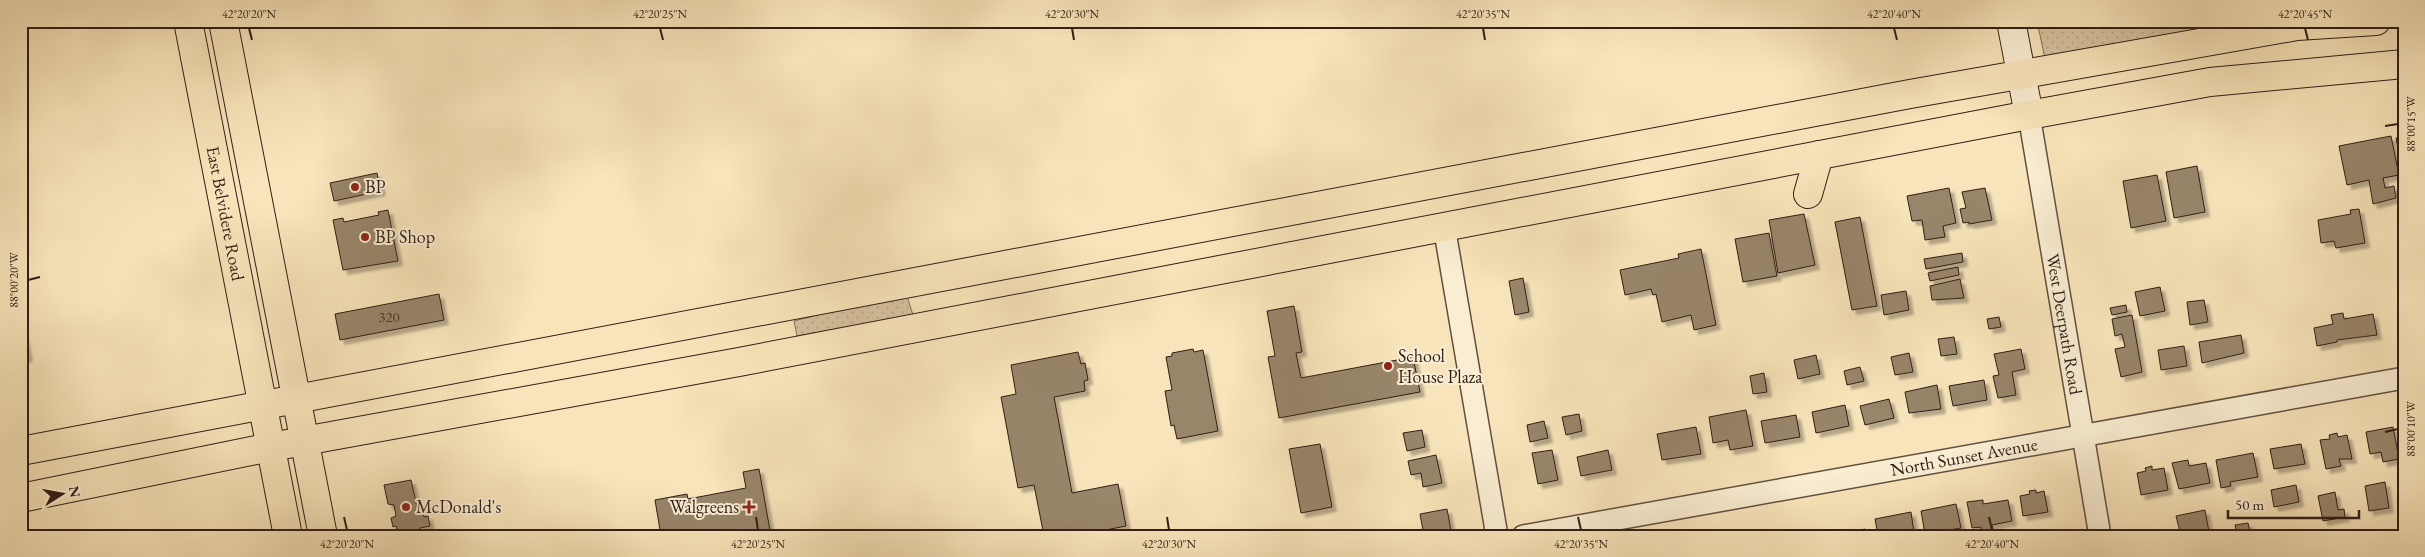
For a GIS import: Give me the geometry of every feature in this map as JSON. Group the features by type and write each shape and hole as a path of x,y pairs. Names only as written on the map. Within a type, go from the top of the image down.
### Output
{"main road":[{"name":"East Belvidere Road","path":"188,21 288,536"},
{"name":"East Belvidere Road","path":"222,21 323,536"},
{"path":"21,451 1910,94 2022,76 2297,26 2376,21"},
{"path":"21,498 271,447 739,362 2028,115 2210,82 2404,64"},
{"path":"1720,130 1728,172"},
{"path":"1785,161 1808,194 1819,155"}],"street":[{"path":"2011,21 2028,115"},
{"name":"West Deerpath Road","path":"2028,115 2081,436 2100,536"},
{"path":"1444,226 1497,536"},
{"name":"North Sunset Avenue","path":"1523,536 2404,378"}],"shaded area":[{"path":"2037,21 2308,21 2047,68"},
{"path":"907,296 913,315 797,336 794,321 864,303"}],"building":[{"path":"2391,136 2399,175 2383,178 2385,188 2394,186 2396,198 2373,204 2369,180 2347,185 2339,146"},
{"path":"2404,137 2404,180 2396,138"},
{"path":"2197,166 2205,212 2174,218 2166,172"},
{"name":"BP","path":"377,173 381,191 334,201 330,183"},
{"path":"2157,175 2166,221 2131,228 2123,181"},
{"path":"1949,188 1956,223 1943,226 1945,237 1925,240 1922,220 1912,221 1907,196"},
{"path":"1985,188 1992,220 1969,224 1969,222 1963,223 1960,209 1966,208 1962,192"},
{"path":"2359,209 2365,243 2336,248 2334,241 2321,243 2318,220 2351,214 2350,210"},
{"name":"BP Shop","path":"388,210 398,261 343,270 333,220 343,218 344,222 379,215 378,212"},
{"path":"1804,214 1815,265 1778,273 1769,220"},
{"path":"1860,217 1877,306 1852,310 1835,222"},
{"path":"1769,233 1777,276 1743,282 1735,239"},
{"path":"1701,249 1716,325 1694,330 1691,315 1662,322 1656,294 1653,295 1651,289 1625,295 1620,270 1679,258 1678,254"},
{"path":"1962,253 1963,262 1926,269 1924,259"},
{"path":"1958,267 1959,275 1930,281 1928,273"},
{"path":"1523,278 1529,312 1515,315 1509,281"},
{"path":"1960,279 1964,298 1932,300 1930,286"},
{"path":"2160,287 2165,311 2140,316 2135,292"},
{"path":"1906,291 1909,310 1884,315 1881,295"},
{"path":"439,294 444,320 340,340 335,314"},
{"path":"2204,300 2208,322 2190,325 2187,302"},
{"path":"2126,305 2127,312 2112,315 2110,308"},
{"name":"School House Plaza","path":"1294,306 1302,352 1296,353 1301,378 1413,357 1420,392 1279,418 1268,357 1275,356 1267,311"},
{"path":"2343,313 2344,319 2373,314 2377,335 2337,340 2337,342 2317,346 2314,328 2333,324 2331,315"},
{"path":"2132,315 2142,372 2121,377 2115,349 2125,347 2122,334 2115,336 2112,319"},
{"path":"1999,317 2001,327 1989,329 1987,319"},
{"path":"21,324 28,357 21,358"},
{"path":"2241,335 2244,353 2202,363 2199,342"},
{"path":"1954,337 1957,354 1941,356 1938,339"},
{"path":"2184,346 2187,366 2161,370 2158,350"},
{"path":"1193,349 1194,352 1203,350 1218,431 1177,439 1174,425 1171,426 1165,391 1172,390 1166,357 1172,356 1172,353"},
{"path":"2021,349 2025,369 2012,372 2016,395 1998,398 1993,376 1999,375 1994,354"},
{"path":"1078,352 1081,364 1085,363 1088,380 1084,381 1085,391 1054,397 1072,493 1118,484 1126,526 1075,536 1044,536 1034,485 1018,488 1001,397 1016,394 1011,365"},
{"path":"1909,353 1913,372 1895,375 1891,357"},
{"path":"1816,355 1820,374 1798,379 1794,360"},
{"path":"1860,367 1864,381 1847,385 1844,371"},
{"path":"1764,373 1767,392 1753,394 1750,376"},
{"path":"1984,380 1987,400 1953,406 1949,386"},
{"path":"1937,385 1941,409 1909,413 1905,392"},
{"path":"1889,399 1894,418 1865,425 1860,406"},
{"path":"1845,405 1849,426 1816,433 1812,412"},
{"path":"1746,410 1753,446 1730,450 1728,440 1713,443 1709,417"},
{"path":"1579,414 1582,431 1566,435 1562,417"},
{"path":"1796,415 1800,437 1765,443 1761,421"},
{"path":"1544,421 1548,438 1530,442 1527,425"},
{"path":"1696,427 1701,454 1662,460 1657,434"},
{"path":"2393,427 2399,459 2383,462 2381,452 2370,454 2366,432"},
{"path":"1422,430 1425,447 1407,451 1403,433"},
{"path":"2337,433 2338,437 2347,435 2352,459 2339,459 2341,466 2326,469 2320,440 2330,439 2329,435"},
{"path":"1320,444 1332,507 1301,513 1289,449"},
{"path":"2301,444 2305,464 2274,469 2270,449"},
{"path":"1552,450 1558,480 1538,484 1532,453"},
{"path":"1608,450 1612,470 1581,476 1577,457"},
{"path":"2253,453 2258,477 2230,482 2231,486 2221,488 2216,460"},
{"path":"1436,455 1442,483 1423,487 1421,473 1411,475 1408,461"},
{"path":"2188,460 2189,466 2206,463 2210,483 2179,489 2172,463"},
{"path":"2152,466 2152,470 2164,468 2168,490 2141,495 2137,473 2146,471 2145,468"},
{"name":"Walgreens","path":"759,469 771,536 661,536 655,500 687,494 688,499 746,488 743,472"},
{"name":"McDonald's","path":"411,480 418,511 422,510 424,517 428,516 430,526 420,528 422,536 389,536 388,531 397,529 396,526 393,527 391,518 396,516 394,505 388,504 384,485"},
{"path":"2385,482 2389,508 2369,511 2365,486"},
{"path":"2296,485 2299,502 2274,507 2271,490"},
{"path":"2036,490 2036,493 2044,491 2048,512 2023,516 2020,496 2030,494 2029,491"},
{"path":"2335,492 2338,510 2344,509 2345,517 2323,521 2318,496"},
{"path":"1983,500 1983,504 2008,500 2012,521 1992,525 1994,534 1982,536 1981,527 1972,528 1967,502"},
{"path":"1956,504 1961,528 1925,534 1921,511"},
{"path":"1447,509 1452,536 1424,536 1420,514"},
{"path":"2205,510 2209,532 2181,536 2176,516"},
{"path":"1911,512 1914,533 1878,536 1875,519"},
{"path":"2248,523 2250,531 2237,534 2235,525"},
{"path":"1865,529 1866,536 1834,536 1834,535"},
{"path":"2162,530 2163,536 2147,536 2146,533"}],"place":[{"name":"BP","path":"355,187"},
{"name":"BP Shop","path":"365,237"},
{"name":"School House Plaza","path":"1388,366"},
{"name":"McDonald's","path":"406,507"},
{"name":"Walgreens","path":"749,507"}]}
